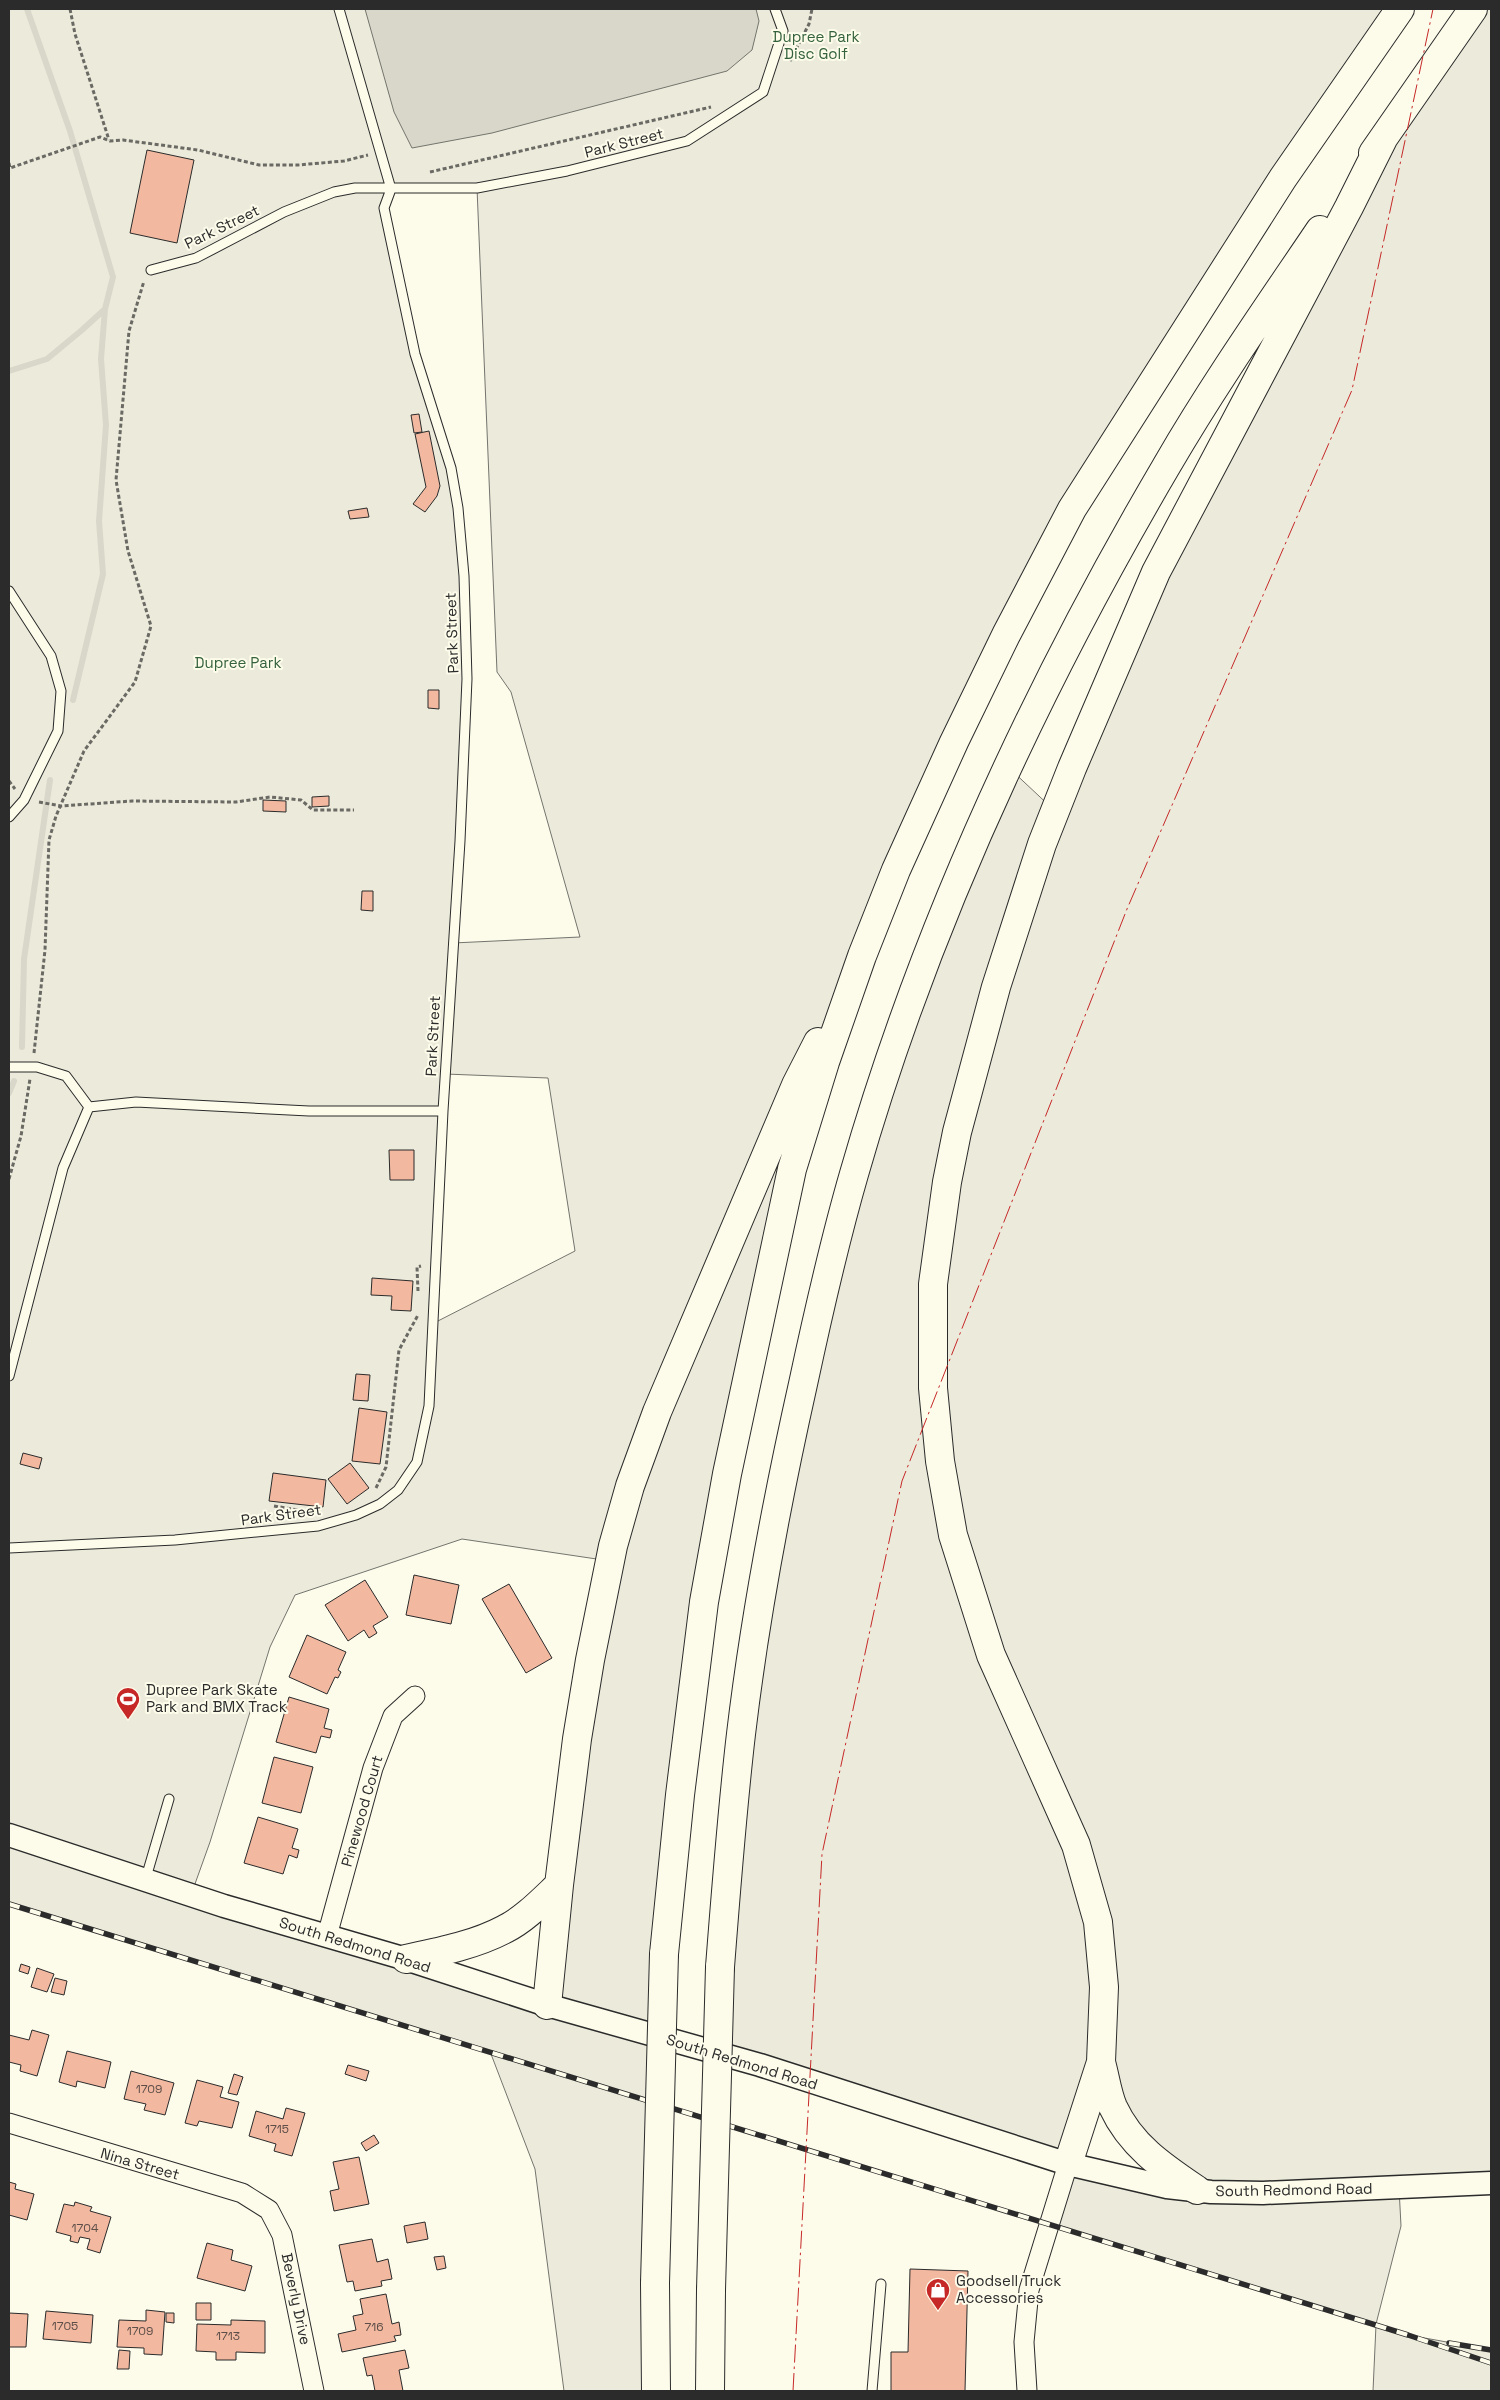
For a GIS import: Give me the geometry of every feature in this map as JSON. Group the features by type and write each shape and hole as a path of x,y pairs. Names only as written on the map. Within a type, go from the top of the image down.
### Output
{"highway":[{"path":"656,2391 656,2283 664,1954 680,1795 704,1602 727,1474 792,1168 825,1062 862,956 896,870 954,742 1006,635 1072,510 1283,178 1400,9"},
{"path":"710,2391 720,1967 742,1733 758,1614 778,1495 814,1334 854,1174 919,980 956,886 1008,767 1061,657 1168,462 1235,355 1473,9"},
{"path":"1068,2164 1101,2062 1104,1987 1098,1922 1076,1844 991,1655 953,1535 940,1461 933,1388 933,1284 947,1182 957,1132 996,986 1042,844 1072,768 1156,572 1345,216 1383,139"},
{"path":"547,2004 577,1739 590,1660 613,1546 630,1486 657,1412 796,1085 862,956"},
{"path":"406,1959 458,1947 506,1929 539,1904 559,1885"},
{"path":"1101,2062 1113,2106 1130,2137 1153,2160 1196,2190"}],"street":[{"name":"Pinewood Court","path":"327,1936 373,1768 393,1716 415,1696"},
{"name":"South Redmond Road","path":"9,1835 224,1906 406,1959 547,2004 760,2065 1068,2164 1167,2187 1196,2190 1263,2193 1491,2183"},
{"name":"Nina Street","path":"9,2123 242,2193 269,2210"},
{"path":"1027,2391 1024,2319 1029,2290 1068,2164"},
{"name":"Beverly Drive","path":"269,2210 282,2235 314,2391"}],"lane":[{"path":"339,9 391,189"},
{"name":"Park Street","path":"151,270 196,258 284,212 334,192 355,188 477,188 567,171 687,141 764,92 783,31 775,9"},
{"name":"Park Street","path":"9,1548 175,1540 318,1526 356,1515 380,1504 398,1490 408,1478 416,1462 427,1415 468,679 464,576 458,508 451,468 415,354 384,208 391,189"},
{"path":"9,591 51,656 61,691 58,731 24,800 9,816"},
{"path":"9,1068 32,1067 66,1076 89,1107"},
{"path":"89,1107 136,1102 309,1110 443,1111"},
{"path":"9,1376 63,1168 89,1107"},
{"path":"145,1881 170,1799"},
{"path":"872,2391 881,2284"}],"path":[{"path":"70,9 75,34 110,141"},
{"path":"767,82 788,64 809,24 812,9"},
{"path":"428,172 717,105"},
{"path":"9,163 10,168 100,137 110,141 123,140 198,150 259,165 298,165 344,161 368,155 386,172"},
{"path":"9,1179 20,1136 32,1067 45,950 49,840 60,806 84,751 135,682 151,626 128,552 116,480 129,331 142,285 151,270"},
{"path":"50,804 60,806 132,801 236,802 270,797 301,800 313,810 354,810"},
{"path":"418,1294 417,1267 436,1261"},
{"path":"374,1493 386,1467 400,1350 419,1313"},
{"path":"274,1506 310,1512"}],"green space":[{"path":"9,9 1400,9 1072,509 954,742 792,1168 680,1795 656,2391 564,2391 535,2169 491,2054 9,1904","holes":["477,188 497,672 511,692 580,937 453,943 467,679 458,508 415,354 384,209 391,189","445,1074 548,1078 575,1251 434,1323","462,1539 610,1561 547,2004 191,1895 210,1842 270,1647 295,1595"]},
{"path":"1473,9 1491,9 1491,2184 1399,2188 1401,2226 1376,2324 1408,2335 1491,2350 1491,2391 1373,2391 1376,2325 1049,2224 1067,2165 716,2053 742,1733 837,1239 1008,767 1055,811 1383,139","holes":["1102,2063 1167,2187 1068,2164"]}],"shaded area":[{"path":"365,9 756,9 759,21 752,50 727,71 492,133 412,148 394,112"}],"building":[{"path":"147,150 194,160 177,243 130,233"},
{"path":"419,414 422,432 414,433 411,415"},
{"path":"429,431 440,486 437,496 425,512 413,504 426,487 415,434"},
{"path":"367,508 369,517 350,519 348,511"},
{"path":"428,690 439,690 439,709 428,708"},
{"path":"329,796 329,806 312,807 312,797"},
{"path":"263,800 286,801 286,812 263,811"},
{"path":"362,891 373,891 373,911 361,910"},
{"path":"389,1150 414,1150 414,1180 390,1180"},
{"path":"372,1278 413,1281 411,1311 391,1310 392,1296 371,1295"},
{"path":"356,1374 370,1375 368,1401 353,1400"},
{"path":"359,1408 387,1412 380,1464 352,1461"},
{"path":"23,1453 42,1458 39,1469 20,1464"},
{"path":"350,1463 369,1488 347,1504 328,1479"},
{"path":"273,1473 326,1480 323,1507 269,1501"},
{"path":"414,1575 459,1585 451,1624 406,1615"},
{"path":"365,1580 388,1617 373,1626 377,1633 369,1638 364,1630 348,1641 325,1605"},
{"path":"509,1584 552,1658 526,1673 482,1599"},
{"path":"307,1635 346,1652 338,1670 341,1672 338,1678 335,1677 327,1694 289,1677"},
{"path":"289,1697 329,1709 324,1728 332,1730 330,1738 321,1736 316,1753 276,1742"},
{"path":"274,1757 313,1767 301,1813 262,1803"},
{"path":"258,1817 298,1829 292,1848 299,1850 297,1858 289,1855 283,1874 244,1863"},
{"path":"21,1964 30,1967 28,1974 19,1971"},
{"path":"37,1968 54,1974 47,1992 31,1987"},
{"path":"55,1978 67,1981 64,1995 51,1992"},
{"path":"32,2030 49,2035 37,2076 20,2071 21,2065 9,2062 9,2035 29,2040"},
{"path":"67,2051 111,2062 105,2088 77,2081 76,2087 59,2082"},
{"path":"348,2065 369,2071 366,2081 345,2074"},
{"path":"131,2071 174,2083 165,2115 144,2110 146,2104 124,2099"},
{"path":"234,2074 243,2077 237,2095 228,2093"},
{"path":"197,2080 223,2087 220,2097 239,2102 232,2128 199,2121 197,2126 185,2123"},
{"path":"286,2108 305,2113 292,2156 274,2151 276,2144 249,2136 256,2111 283,2119"},
{"path":"374,2135 379,2143 366,2151 361,2143"},
{"path":"359,2157 369,2204 334,2211 330,2191 339,2189 333,2162"},
{"path":"9,2182 16,2184 15,2189 34,2194 27,2220 9,2215"},
{"path":"75,2202 92,2207 90,2211 111,2217 100,2253 87,2249 90,2239 80,2237 78,2243 70,2241 71,2236 56,2232 64,2204 74,2206"},
{"path":"425,2222 428,2239 407,2243 404,2226"},
{"path":"372,2239 377,2262 388,2259 392,2279 381,2281 382,2286 355,2291 353,2281 347,2282 339,2245"},
{"path":"207,2243 233,2250 231,2260 252,2266 245,2291 197,2278"},
{"path":"444,2256 446,2268 437,2270 434,2257"},
{"name":"Goodsell Truck Accessories","path":"910,2269 968,2271 965,2391 891,2391 891,2352 908,2352"},
{"path":"386,2294 392,2324 399,2322 401,2335 394,2336 396,2341 342,2352 338,2334 356,2330 353,2316 363,2314 360,2299"},
{"path":"196,2303 211,2303 211,2320 196,2320"},
{"path":"146,2310 165,2312 162,2355 144,2354 144,2348 117,2347 119,2320 146,2321"},
{"path":"46,2311 93,2315 91,2343 43,2339"},
{"path":"9,2313 28,2314 26,2347 9,2347"},
{"path":"166,2313 174,2313 174,2323 166,2322"},
{"path":"231,2320 265,2321 265,2353 236,2352 236,2360 216,2360 216,2352 196,2351 197,2324 231,2325"},
{"path":"119,2350 130,2351 129,2369 117,2369"},
{"path":"405,2350 409,2368 399,2370 403,2391 375,2391 372,2375 367,2376 363,2358"}],"waterway":[{"path":"9,371 47,359 82,330 105,309 113,277 70,131 27,9"},
{"path":"73,700 103,574 99,521 106,425 101,359 105,309"},
{"path":"22,1047 24,959 50,780"},
{"path":"9,1093 14,1081"}],"railway":[{"path":"9,1904 1408,2335 1491,2363"},
{"path":"1449,2343 1491,2350"}],"power":[{"path":"793,2391 822,1854 902,1481 1127,909 1352,390 1433,9"}],"place":[{"name":"Dupree Park Skate Park and BMX Track","path":"128,1720"},
{"name":"Goodsell Truck Accessories","path":"938,2311"}],"park label":[{"name":"Dupree Park Disc Golf","path":"816,46"},
{"name":"Dupree Park","path":"238,663"}]}
